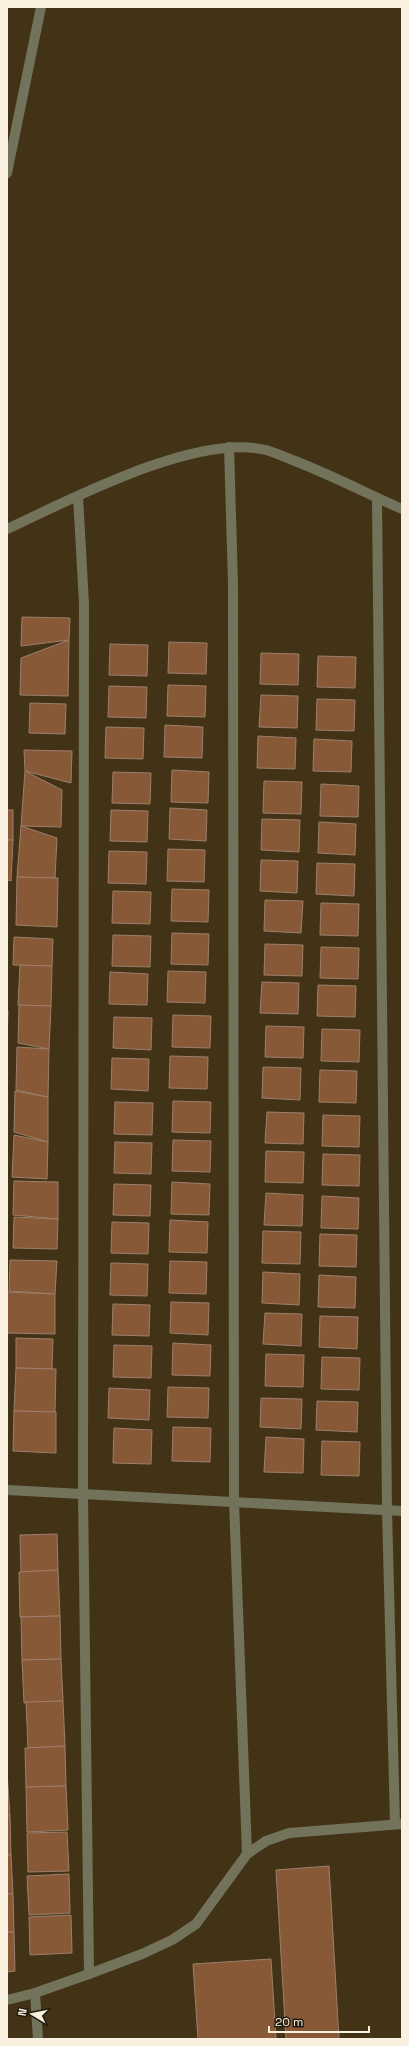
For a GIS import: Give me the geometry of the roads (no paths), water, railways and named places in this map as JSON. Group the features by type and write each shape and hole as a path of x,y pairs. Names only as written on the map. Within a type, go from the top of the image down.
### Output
{"street":[{"path":"7,173 41,7"},
{"path":"229,446 233,600 234,1501 247,1854"},
{"path":"7,529 78,496 134,473 187,454 229,446 266,450 320,470 402,509"},
{"path":"78,496 84,620 83,1494 89,1974"},
{"path":"7,2000 35,1993 89,1974 142,1954 172,1940 196,1924 247,1854 266,1841 289,1833 399,1824 387,1510 378,498"},
{"path":"7,1490 402,1511"},
{"path":"35,1993 38,2039"}]}
